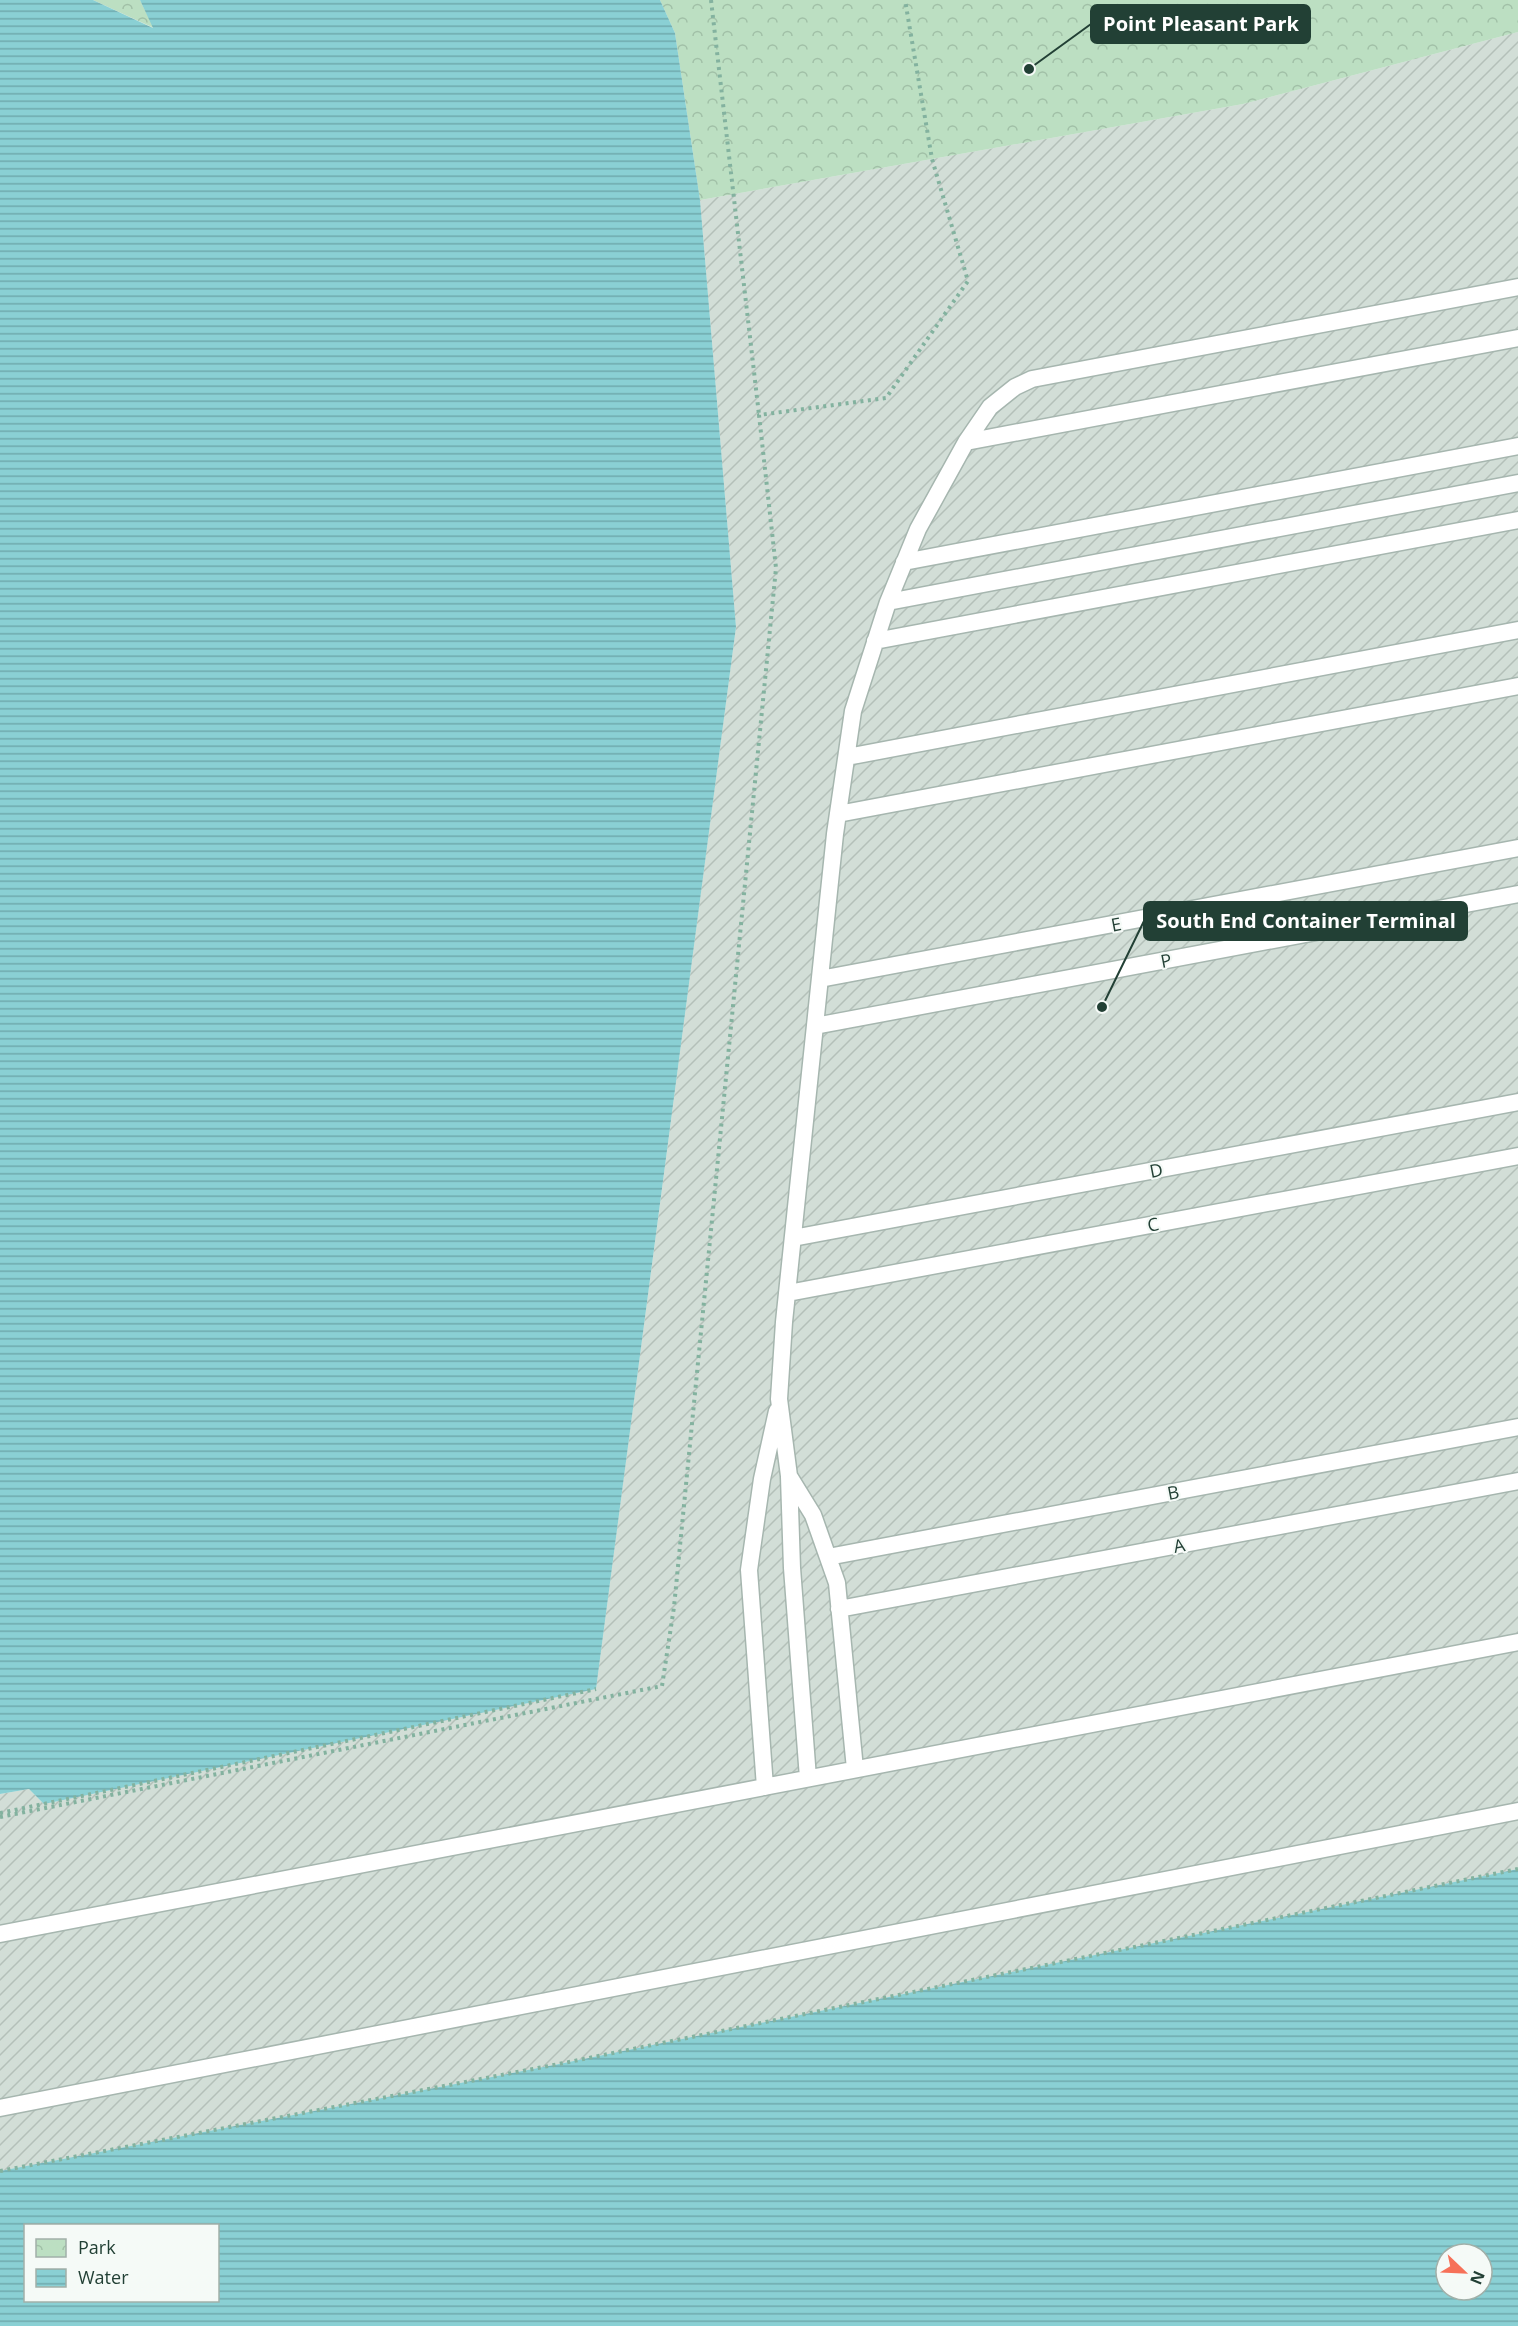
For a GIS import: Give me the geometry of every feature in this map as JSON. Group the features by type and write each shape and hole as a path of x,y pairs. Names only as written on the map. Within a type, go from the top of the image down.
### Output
{"lane":[{"path":"765,1787 749,1570 762,1479 779,1399 793,1238 838,814 853,711 888,602 918,529 966,442 990,407 1015,387 1032,379 1518,287"},
{"path":"966,442 1518,338"},
{"path":"904,562 1518,446"},
{"path":"888,602 1518,483"},
{"path":"875,641 1518,520"},
{"path":"847,757 1518,630"},
{"path":"838,814 1518,686"},
{"name":"E","path":"820,980 1518,848"},
{"name":"P","path":"815,1026 1518,894"},
{"name":"D","path":"793,1238 1518,1102"},
{"name":"C","path":"788,1293 1518,1156"},
{"path":"779,1399 789,1476 792,1568 808,1778"},
{"name":"B","path":"828,1557 1518,1427"},
{"path":"789,1476 813,1515 837,1583 855,1769"},
{"name":"A","path":"839,1609 1518,1481"},
{"path":"0,1934 1518,1642"},
{"path":"0,2108 1518,1811"}],"path":[{"path":"0,1815 662,1686 674,1607 776,568 711,0"},
{"path":"759,415 886,398 968,281 932,159 905,0"},
{"path":"0,1815 596,1689"},
{"path":"0,2172 559,2064 1518,1869"}],"shaded area":[{"path":"1518,32 1518,1869 559,2064 0,2171 0,1794 29,1789 44,1804 596,1689 736,627 700,200 1243,104"}],"green space":[{"path":"93,0 140,0 154,28"},
{"path":"660,0 1518,0 1518,32 1243,104 700,200 675,33"}],"water":[{"path":"0,0 93,0 153,28 140,0 660,0 675,33 700,200 736,627 596,1689 44,1804 29,1789 0,1794"},
{"path":"1518,1869 1518,2326 0,2326 0,2171 559,2064"}],"place":[{"name":"Point Pleasant Park","path":"1029,69"},
{"name":"South End Container Terminal","path":"1102,1007"}]}
